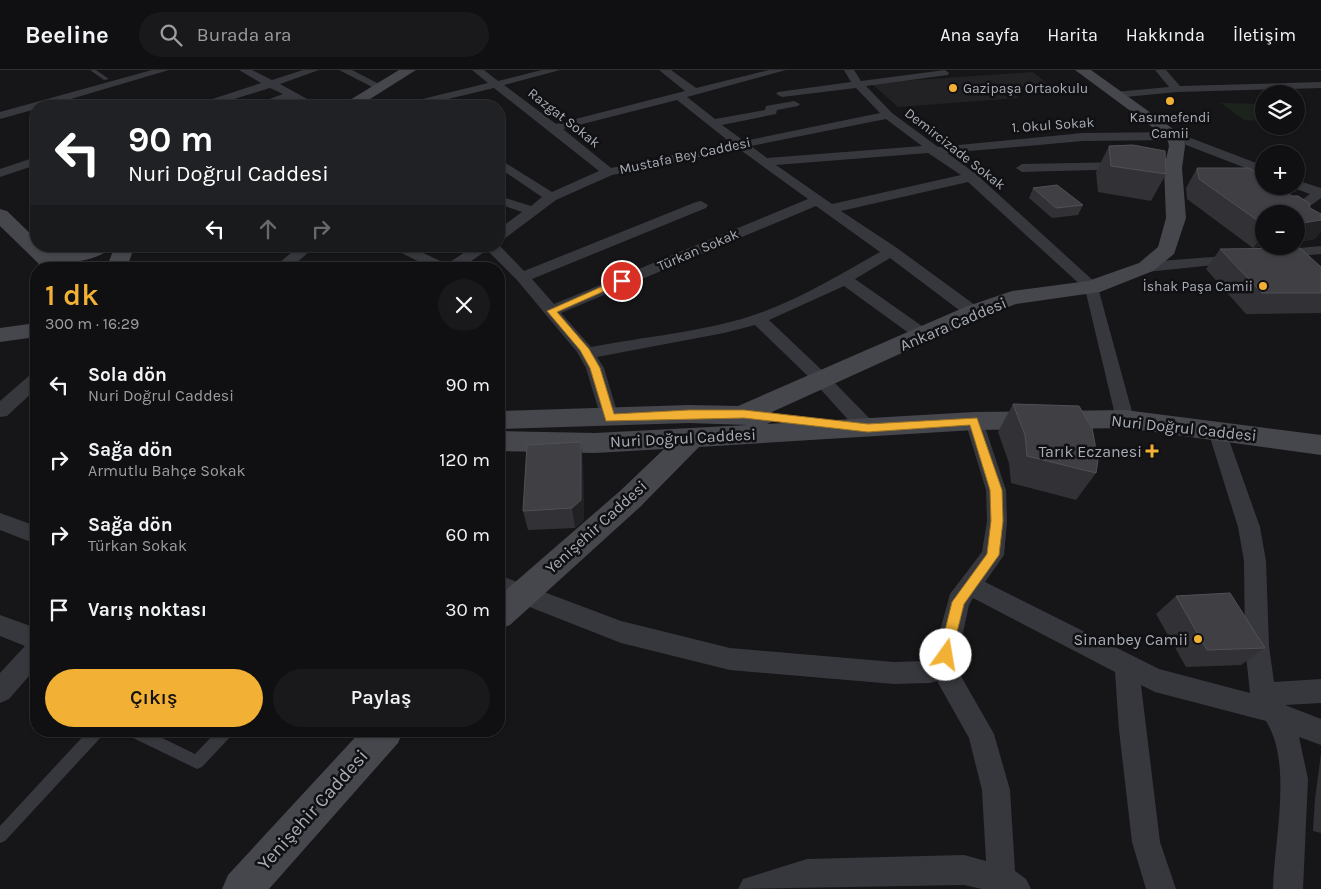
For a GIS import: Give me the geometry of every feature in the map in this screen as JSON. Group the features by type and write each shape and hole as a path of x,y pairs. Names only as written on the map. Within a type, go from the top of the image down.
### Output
{"street":[{"path":"57,100 164,70"},
{"path":"244,70 302,100"},
{"path":"220,100 314,70"},
{"path":"344,70 380,87"},
{"path":"358,100 409,70"},
{"name":"Razgat Sokak","path":"477,70 554,128 608,172"},
{"path":"430,100 555,70"},
{"path":"664,70 695,93"},
{"path":"554,128 780,70"},
{"name":"Demircizade Sokak","path":"848,70 888,115 932,150 971,177 1092,287"},
{"path":"1082,70 1176,143 1216,167"},
{"path":"1160,70 1177,89"},
{"path":"722,74 735,82"},
{"path":"775,90 944,74"},
{"path":"755,77 775,90 822,128"},
{"path":"1115,95 1177,89 1321,85"},
{"path":"277,100 292,95"},
{"path":"680,97 739,145 892,251 973,312"},
{"path":"505,105 518,101"},
{"path":"0,116 30,108"},
{"path":"712,123 772,112 770,108 801,110"},
{"name":"Mustafa Bey Caddesi","path":"505,232 552,197 608,172 888,115"},
{"path":"798,133 825,156"},
{"name":"1. Okul Sokak","path":"764,162 1084,137 1176,143"},
{"path":"1176,143 1255,168"},
{"path":"1146,267 1167,250 1176,218 1173,175 1176,143"},
{"path":"0,173 30,163"},
{"path":"1022,168 1136,166"},
{"path":"505,167 552,197"},
{"name":"Türkan Sokak","path":"551,311 824,204 971,177"},
{"path":"1305,187 1320,192"},
{"path":"1298,205 1320,192"},
{"path":"505,202 534,211"},
{"path":"522,277 701,205"},
{"path":"1,217 30,244"},
{"name":"Ankara Caddesi","path":"744,414 973,312 1012,298 1092,287 1146,267 1321,250"},
{"path":"586,353 724,328 758,319 801,301 892,251"},
{"path":"39,252 50,262"},
{"path":"52,262 55,258 87,252"},
{"path":"107,262 115,252"},
{"path":"288,262 300,252"},
{"path":"409,252 432,262"},
{"path":"459,262 475,252"},
{"path":"497,252 522,277 586,353 595,368 610,418"},
{"path":"844,279 923,335"},
{"path":"1092,287 1125,419"},
{"path":"758,319 821,379 868,428"},
{"path":"0,335 30,330"},
{"path":"0,411 30,384"},
{"name":"Nuri Doğrul Caddesi","path":"505,441 595,443 744,414 868,428"},
{"name":"Nuri Doğrul Caddesi","path":"505,420 610,418 690,426 868,428 974,421 1125,419 1321,445"},
{"path":"511,589 622,632 730,659 894,673 930,672 946,655 958,602 993,555 997,521 996,490 974,421"},
{"name":"Yenişehir Caddesi","path":"505,602 511,589 630,499 690,426"},
{"path":"1217,431 1249,527 1255,562 1257,646 1272,708 1284,726 1294,780 1288,889"},
{"path":"0,521 30,533"},
{"path":"971,586 1155,680 1272,708 1321,732"},
{"path":"0,625 30,637"},
{"path":"0,691 30,658"},
{"path":"753,889 807,874 861,871 964,870 1008,884 996,790 981,734 940,662"},
{"path":"1127,666 1132,730 1146,842 1161,889"},
{"path":"1272,708 1321,691"},
{"name":"Yenişehir Caddesi","path":"242,889 380,737"}],"lane":[{"path":"93,70 106,79"},
{"path":"0,836 91,737"},
{"path":"146,737 197,762 220,737"}],"shaded area":[{"name":"Gazipaşa Ortaokulu","path":"1033,72 1051,87 1010,90 1019,98 898,107 871,83"},
{"path":"1221,103 1255,104 1255,121 1244,120"}],"building":[{"path":"1133,145 1165,151 1166,174 1111,166 1109,146"},
{"path":"1197,168 1249,168 1255,172 1255,195 1298,196 1309,203 1310,208 1321,214 1321,220 1305,223 1305,205 1255,205 1255,219 1199,179"},
{"path":"1057,185 1083,205 1056,208 1033,188"},
{"path":"1220,249 1255,249 1255,255 1305,255 1305,253 1321,267 1321,293 1262,293"},
{"path":"1013,404 1079,406 1092,428 1098,460 1096,473 1027,456 1025,435"},
{"path":"581,442 581,500 572,508 523,511 527,445"},
{"path":"1230,593 1265,648 1207,650 1176,596"}],"place":[{"name":"Gazipaşa Ortaokulu","path":"953,88"},
{"name":"Kasımefendi Camii","path":"1170,101"},
{"name":"İshak Paşa Camii","path":"1263,286"},
{"name":"Tarık Eczanesi","path":"1152,451"},
{"name":"Sinanbey Camii","path":"1198,639"}],"route":[{"path":"622,281 551,311 584,349 595,368 610,418 689,414 744,414 868,428 974,421 996,490 997,521 993,555 958,602 946,655"}]}
